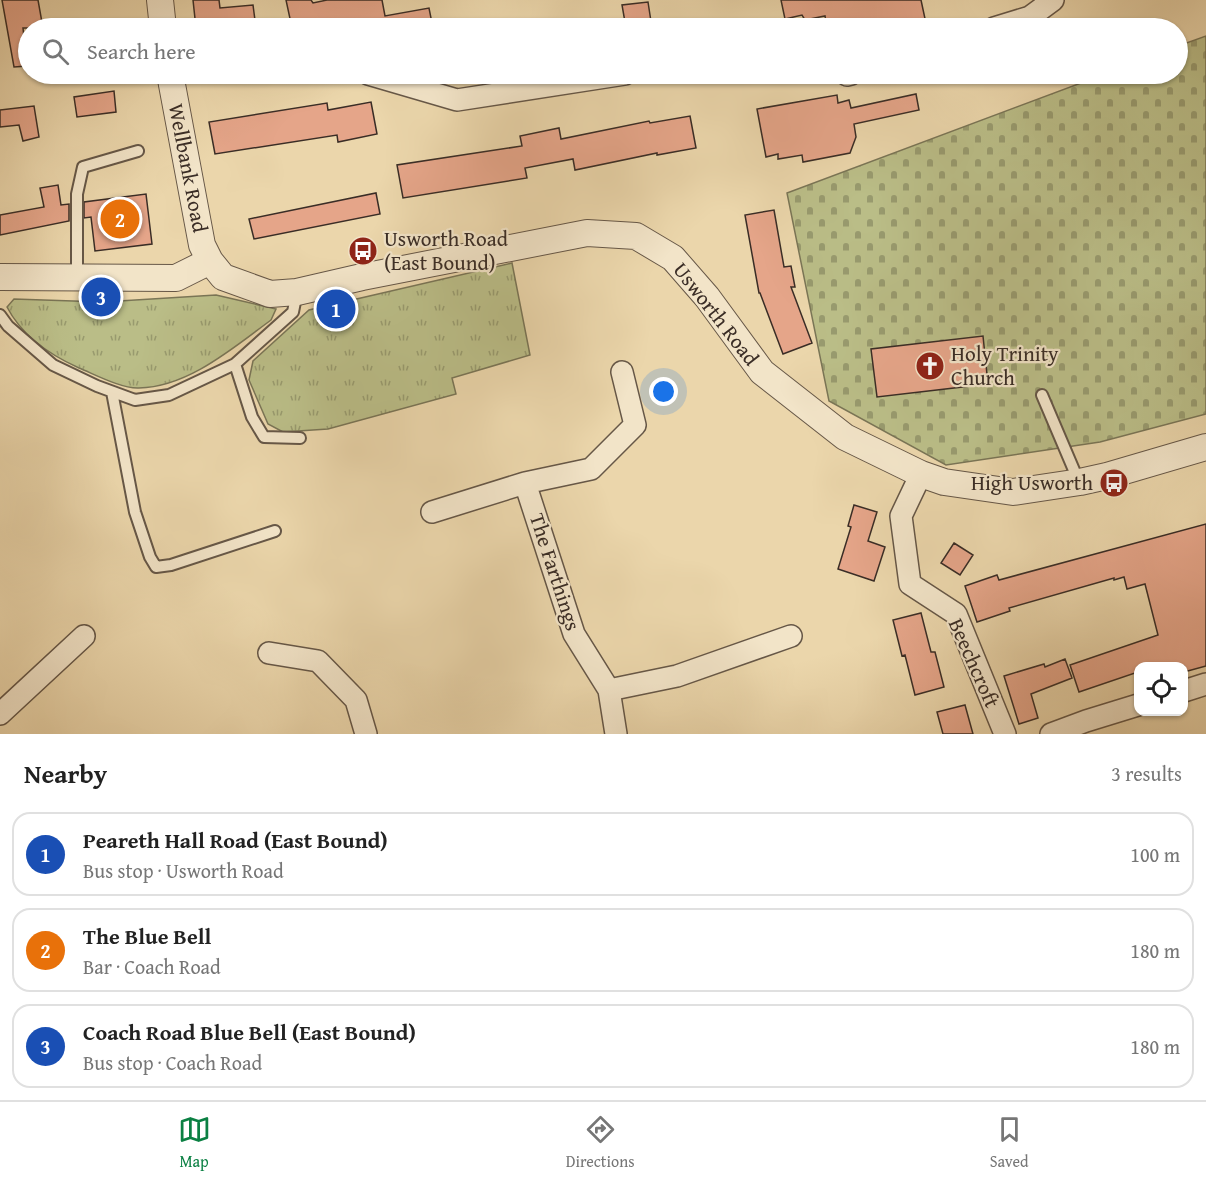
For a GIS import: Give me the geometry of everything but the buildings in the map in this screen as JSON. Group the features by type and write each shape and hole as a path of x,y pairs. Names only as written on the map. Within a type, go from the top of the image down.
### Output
{"street":[{"path":"160,0 162,18"},
{"path":"1027,18 1053,0"},
{"name":"Wellbank Road","path":"172,84 202,244 210,261"},
{"path":"402,84 457,100 560,84"},
{"name":"Usworth Road","path":"210,261 223,277 270,294 297,292 587,232 636,236 673,258 707,297 762,372 845,437 921,474 944,482 1013,492 1080,482 1206,447"},
{"path":"0,277 176,278 210,261"},
{"name":"The Farthings","path":"432,512 525,483 591,469 635,425 622,372"},
{"name":"Beechcroft","path":"921,474 900,516 910,584 956,614 1005,734"},
{"name":"The Farthings","path":"525,483 574,634 609,690 616,734"},
{"path":"0,714 84,636"},
{"path":"609,690 677,676 791,636"},
{"path":"269,653 318,661 356,700 366,734"},
{"path":"1188,690 1206,684"},
{"path":"1051,734 1134,706"}],"lane":[{"path":"76,278 77,194 83,167 138,151"},
{"path":"0,315 8,326 53,365 135,400 169,395 235,364 293,312 297,292"},
{"path":"235,364 252,417 264,436 300,438"},
{"path":"112,392 135,512 150,557 156,567 171,565 275,531"},
{"path":"1042,395 1080,482"}],"green space":[{"path":"1206,36 1206,414 1100,442 946,465 829,401 787,193 1078,84 1188,84 1188,42"},
{"path":"512,263 530,355 452,378 456,394 328,429 283,432 268,424 249,380 253,361 309,310"},
{"path":"216,295 276,309 271,320 209,364 175,381 139,388 108,381 58,357 29,336 7,307 14,299 103,302"}],"place":[{"name":"The Blue Bell","path":"120,219"},
{"name":"Usworth Road (East Bound)","path":"363,251"},
{"name":"Coach Road Blue Bell (East Bound)","path":"101,297"},
{"name":"Peareth Hall Road (East Bound)","path":"336,309"},
{"name":"Holy Trinity Church","path":"930,366"},
{"name":"High Usworth","path":"1114,483"}]}
